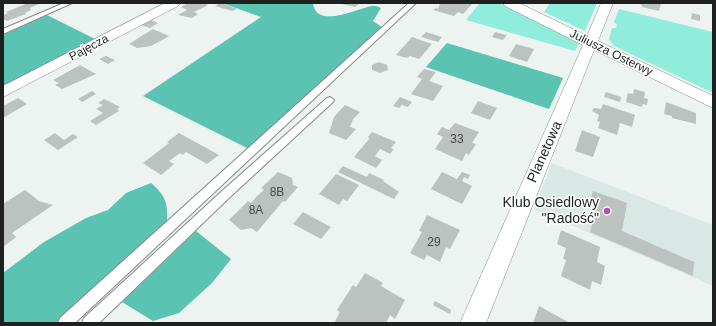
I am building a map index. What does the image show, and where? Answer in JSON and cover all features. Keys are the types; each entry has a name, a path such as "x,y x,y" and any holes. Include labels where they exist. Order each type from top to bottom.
{"street":[{"name":"Pajęcza","path":"3,92 174,3"},
{"name":"Juliusza Osterwy","path":"509,3 713,103"},
{"name":"Planetowa","path":"473,323 592,43 607,3"}],"lane":[{"path":"3,32 69,3"},
{"path":"65,323 413,3"},
{"path":"89,323 226,194 330,100"}],"shaded area":[{"path":"552,163 713,225 713,286 534,209"}],"green space":[{"path":"222,3 313,3 316,11 322,15 329,16 374,6 381,8 373,21 382,27 249,149 143,96 261,17"},
{"path":"480,3 499,3 579,43 575,51 466,20"},
{"path":"550,3 597,3 585,31 544,12"},
{"path":"619,9 713,32 713,93 614,46 609,39 612,28 616,28 617,25 614,22"},
{"path":"47,15 95,39 3,87 3,35"},
{"path":"447,43 563,78 549,109 426,67"},
{"path":"151,183 160,192 165,200 167,222 58,323 3,323 3,273 44,242 86,218 108,210 126,193"},
{"path":"196,231 231,259 212,283 179,313 153,321 122,302"}],"building":[{"path":"28,3 41,3 30,8 31,10 25,13 26,14 7,21 3,19 3,15 8,13 6,12"},
{"path":"188,3 203,3 208,5 194,12 198,14 192,18 178,15 187,10 181,7"},
{"path":"220,3 237,9 232,11 215,6"},
{"path":"338,3 360,3 355,7"},
{"path":"440,3 472,4 463,14 458,12 454,16 433,10 436,8 438,9"},
{"path":"636,3 661,3 659,11 642,7 642,5"},
{"path":"692,13 700,15 700,21 691,19"},
{"path":"151,20 158,23 150,28 141,25"},
{"path":"153,29 169,36 151,46 137,48 129,44"},
{"path":"426,32 442,37 438,42 421,37"},
{"path":"495,32 507,35 503,40 492,37"},
{"path":"412,37 432,44 419,59 410,56 407,58 396,55"},
{"path":"516,44 534,49 527,62 509,56"},
{"path":"106,56 115,60 108,64 99,59"},
{"path":"379,62 387,65 388,70 380,73 372,70 372,65"},
{"path":"80,65 96,74 62,89 55,85 59,83 53,80"},
{"path":"424,69 436,72 429,81 443,86 433,101 411,94 422,79 417,77"},
{"path":"634,89 645,92 644,98 648,99 647,105 643,104 642,107 626,102 628,93 633,94"},
{"path":"92,91 96,94 82,102 78,99"},
{"path":"606,92 621,97 620,102 604,97"},
{"path":"400,97 412,102 408,107 402,105 399,108 393,106"},
{"path":"18,98 27,104 3,118 3,106"},
{"path":"104,99 120,107 117,109 119,111 96,125 90,121 103,113 96,109 103,105 98,103"},
{"path":"478,101 497,108 490,120 471,113"},
{"path":"666,102 696,113 696,124 672,118 672,116 664,114"},
{"path":"603,104 635,115 632,127 620,123 617,135 598,128 600,122 597,121 599,115 592,111 594,108 601,109"},
{"path":"345,105 360,112 353,119 350,127 356,129 346,140 329,133 334,117"},
{"path":"455,123 479,132 472,143 476,144 469,155 466,153 462,161 435,149 443,137 437,134 442,127 449,130"},
{"path":"582,130 600,137 593,157 575,151"},
{"path":"372,132 396,142 391,148 394,149 390,154 380,149 375,156 382,160 376,168 354,157 369,139 368,137"},
{"path":"55,133 64,140 73,134 78,137 58,150 44,140"},
{"path":"179,133 219,155 207,164 186,152 183,155 180,153 169,161 174,164 161,175 143,163 169,143 167,142"},
{"path":"343,166 367,177 369,173 384,180 383,181 399,192 394,199 338,172"},
{"path":"278,172 292,178 293,185 298,187 285,202 283,201 257,232 251,228 241,230 229,220 248,201 251,203 264,190 261,188"},
{"path":"442,172 457,179 462,172 470,175 468,179 464,177 462,181 472,186 462,204 431,189"},
{"path":"336,174 359,185 347,201 343,199 339,205 319,194"},
{"path":"25,190 39,201 53,205 12,233 16,237 3,247 3,204"},
{"path":"593,191 627,203 622,231 694,262 693,276 590,232 598,200 591,197"},
{"path":"303,212 331,227 321,239 293,224"},
{"path":"427,215 460,230 450,249 446,247 440,262 427,255 424,260 410,253 422,232 419,231"},
{"path":"561,230 600,247 597,262 605,266 601,285 592,281 590,290 561,276 566,260 563,259 566,248 557,244"},
{"path":"365,273 383,283 381,286 405,300 395,319 390,315 386,323 334,323 340,312 337,310 353,285 356,287"},
{"path":"435,301 451,310 450,314 433,305"},
{"path":"539,306 570,323 533,323"}],"place":[{"name":"Klub Osiedlowy \"Radość\"","path":"607,211"}]}
